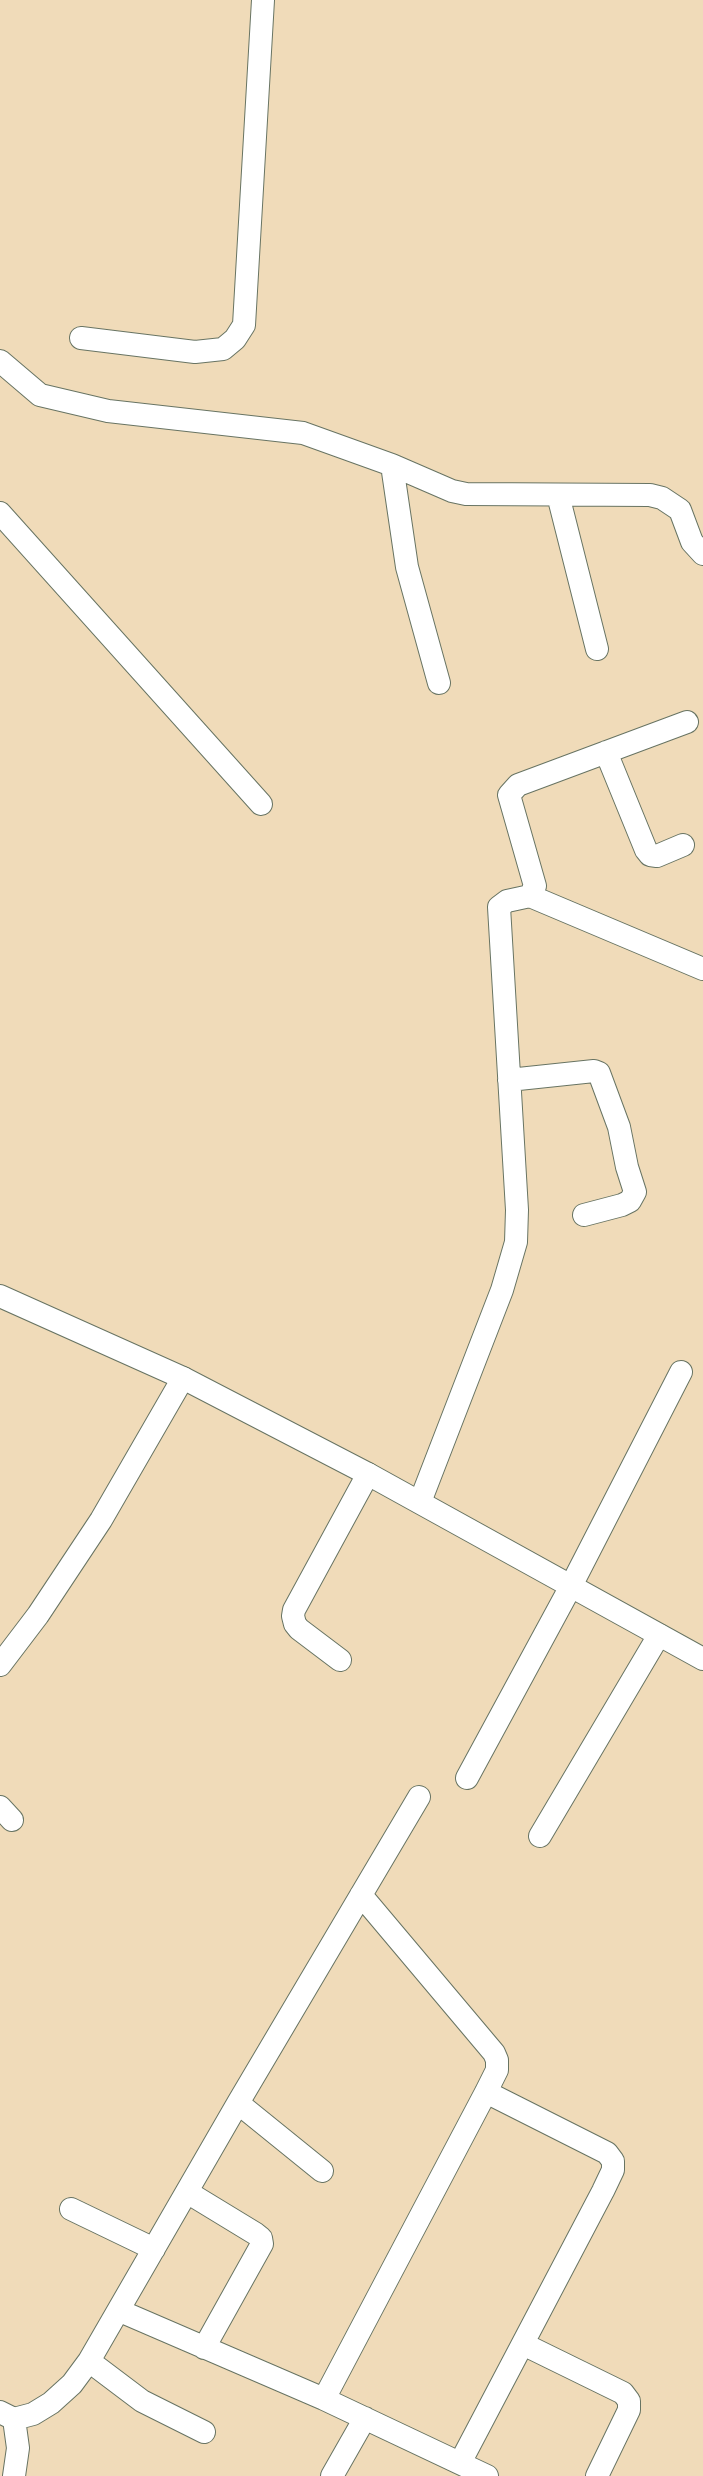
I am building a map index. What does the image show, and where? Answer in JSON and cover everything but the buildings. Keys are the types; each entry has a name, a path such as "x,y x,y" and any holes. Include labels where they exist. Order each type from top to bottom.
{"street":[{"path":"81,338 195,352 223,349 235,339 244,325 264,0"},
{"path":"0,361 40,395 108,411 303,433 392,465 459,493 650,495 662,498 680,510 692,542 703,554"},
{"path":"392,465 407,567 439,683"},
{"path":"558,494 597,649"},
{"path":"0,513 261,804"},
{"path":"530,896 535,886 509,795 518,785 686,722"},
{"path":"606,752 646,850 650,855 657,856 683,845"},
{"path":"420,1502 502,1290 516,1242 517,1210 499,907 507,901 530,896 703,969"},
{"path":"509,1080 594,1071 599,1073 619,1127 627,1168 635,1192 630,1201 622,1206 584,1215"},
{"path":"0,1296 183,1378 420,1502 703,1659"},
{"path":"467,1778 571,1586 681,1372"},
{"path":"0,1665 38,1615 101,1520 183,1378"},
{"path":"340,1660 299,1630 295,1624 293,1616 294,1610 368,1474"},
{"path":"540,1836 659,1635"},
{"path":"14,2476 18,2448 7,2415 33,2414 51,2403 72,2384 89,2361 120,2311 154,2248 419,1797"},
{"path":"324,2399 497,2070 497,2060 494,2052 362,1895"},
{"path":"460,2463 603,2191 613,2170 614,2161 607,2153 486,2092"},
{"path":"238,2104 322,2170"},
{"path":"187,2192 256,2234 261,2238 262,2244 204,2348"},
{"path":"71,2209 154,2248"},
{"path":"120,2311 324,2399 487,2476"},
{"path":"523,2344 623,2393 629,2401 629,2410 597,2476"},
{"path":"89,2361 142,2401 204,2432"},
{"path":"332,2476 364,2418"}]}
